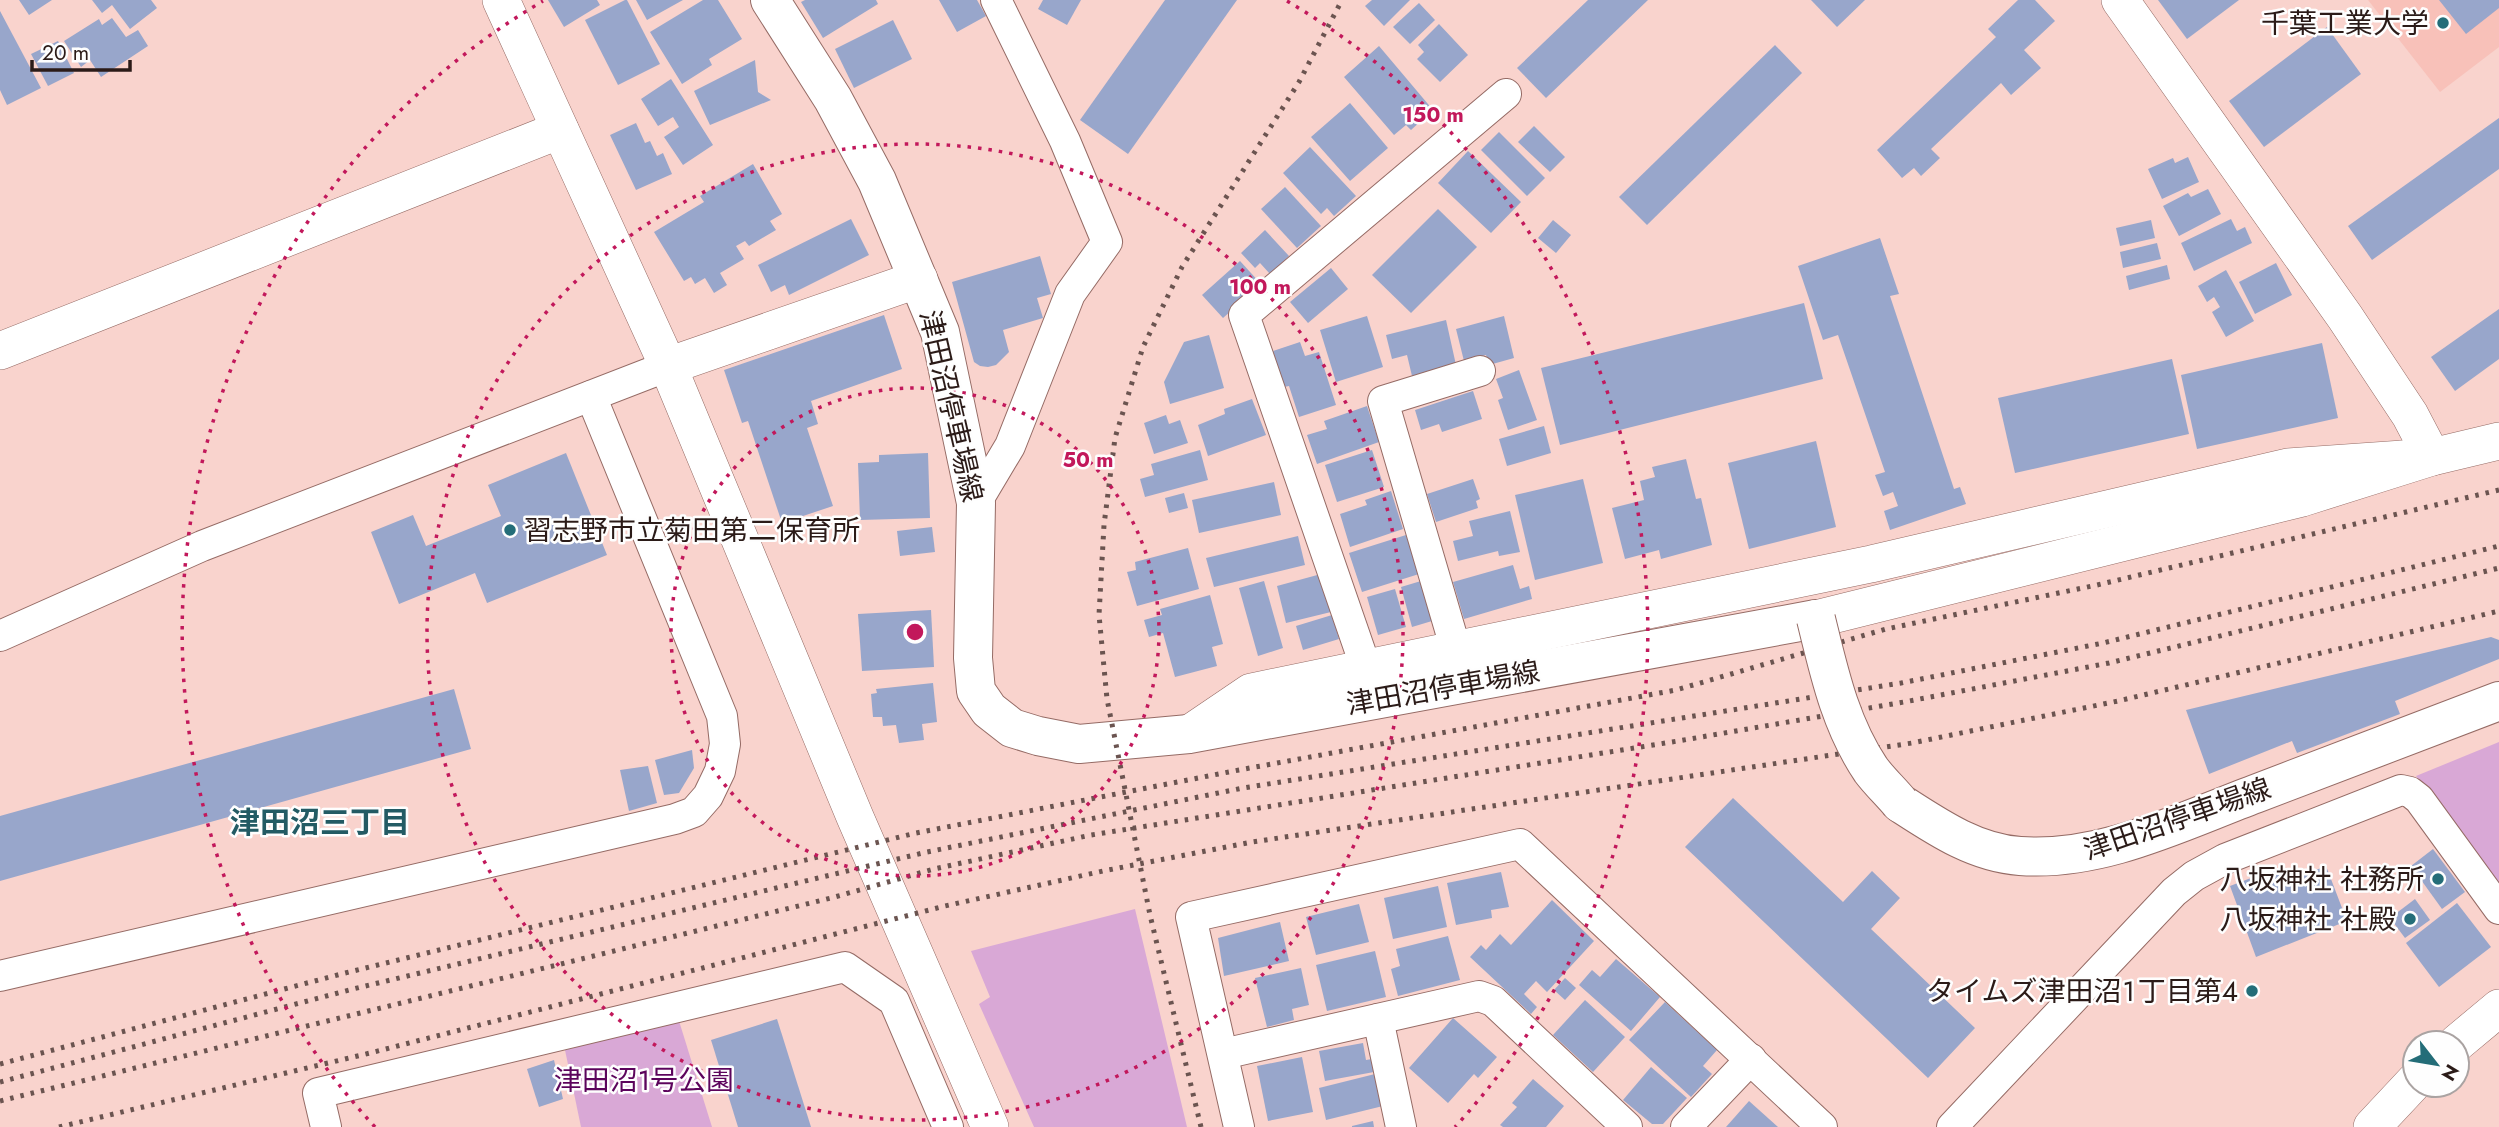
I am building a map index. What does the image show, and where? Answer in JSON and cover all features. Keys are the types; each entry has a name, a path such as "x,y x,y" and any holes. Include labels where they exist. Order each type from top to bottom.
{"main road":[{"name":"津田沼停車場線","path":"771,0 834,99 877,181 940,332 976,503 973,658 976,691 989,710 1012,728 1079,744 1189,734 1816,618 1833,691 1850,735 1872,772 1900,803 1973,846 2018,856 2066,857 2133,840 2499,701"}],"street":[{"path":"501,0 668,366 855,817 990,1127"},
{"path":"976,503 1010,446 1070,294 1107,242 1065,141 996,0"},
{"path":"2120,0 2345,317 2389,382 2432,457"},
{"path":"1366,668 1244,315 1506,94"},
{"path":"0,351 560,130"},
{"path":"0,636 202,546 668,366 919,278"},
{"path":"1456,650 1383,401 1480,371"},
{"path":"0,976 675,819 694,812 708,796 720,771 725,744 722,716 592,396"},
{"path":"1816,618 2302,498 2432,457 2499,441"},
{"path":"1189,734 1251,692 1871,564 2288,467 2432,457"},
{"path":"1952,1127 2174,891 2225,859 2401,790 2410,792 2419,799 2499,909"},
{"path":"1239,1127 1191,917 1520,844 1822,1127"},
{"path":"326,1127 318,1093 845,967 894,1001 948,1127"},
{"path":"1223,1054 1479,996 1493,1001 1627,1127"},
{"path":"2471,1031 2499,1008"},
{"path":"1378,1020 1401,1127"},
{"path":"1686,1127 1751,1059"},
{"path":"2372,1127 2401,1097"}],"shaded area":[{"name":"千葉工業大学","path":"2368,0 2499,0 2499,47 2440,92"}],"green space":[{"path":"2499,742 2499,888 2416,776"},
{"path":"1135,909 1187,1127 1034,1127 979,1004 990,997 971,951"},
{"name":"津田沼1号公園","path":"679,1021 712,1127 581,1127 565,1050"}],"building":[{"path":"19,0 52,0 29,15"},
{"path":"92,0 151,0 157,8 130,29 112,5 102,13"},
{"path":"548,0 597,0 600,5 564,27"},
{"path":"625,0 660,64 618,85 585,20"},
{"path":"636,0 683,0 647,20"},
{"path":"703,0 718,0 742,39 709,59 712,65 682,84 650,32"},
{"path":"876,0 878,4 823,38 801,2"},
{"path":"939,0 977,0 986,16 957,32"},
{"path":"1043,0 1081,0 1067,25 1038,9"},
{"path":"1165,0 1237,0 1128,154 1080,120"},
{"path":"1372,0 1410,0 1384,26 1365,6"},
{"path":"1588,0 1648,0 1546,98 1517,68"},
{"path":"1811,0 1865,0 1837,27"},
{"path":"2018,0 2035,0 2055,21 2024,50 2041,68 2011,95 2001,83 1931,149 1940,158 1921,176 1914,168 1902,178 1877,150 1996,37 1988,29"},
{"path":"2158,0 2239,0 2187,39"},
{"path":"2439,0 2499,0 2499,8 2466,34"},
{"path":"1419,3 1435,20 1410,44 1393,27"},
{"path":"0,11 41,88 7,105 0,90"},
{"path":"112,18 126,37 138,30 148,46 101,77 90,60 81,67 64,41 99,19 102,25"},
{"path":"893,20 912,59 854,88 835,49"},
{"path":"1439,24 1468,55 1440,82 1417,59 1424,52 1418,45"},
{"path":"2327,27 2361,74 2264,147 2229,101"},
{"path":"58,41 74,73 48,86 31,54"},
{"path":"1775,45 1802,73 1647,225 1619,197"},
{"path":"1379,46 1433,110 1411,130 1406,125 1394,135 1344,77"},
{"path":"755,60 758,92 771,100 710,125 694,91"},
{"path":"671,79 713,145 683,165 664,137 679,127 673,117 658,126 641,99"},
{"path":"1350,103 1388,148 1350,181 1311,137"},
{"path":"2499,118 2499,169 2372,260 2348,226"},
{"path":"636,123 645,143 650,141 657,156 663,153 672,174 636,190 610,135"},
{"path":"1534,126 1565,157 1550,172 1518,142"},
{"path":"1499,132 1545,178 1527,196 1481,150"},
{"path":"1310,147 1356,196 1334,216 1327,208 1321,214 1283,173"},
{"path":"1468,151 1521,202 1491,233 1438,183"},
{"path":"2188,157 2199,182 2162,199 2148,169 2173,158 2175,163"},
{"path":"753,164 782,214 770,221 776,230 749,246 745,241 736,246 744,259 720,273 727,285 714,293 705,278 695,284 691,277 684,281 654,232 704,202 700,196"},
{"path":"1285,187 1321,226 1297,248 1261,209"},
{"path":"2208,189 2221,214 2179,236 2163,206 2188,193 2191,197"},
{"path":"1438,209 1477,247 1411,313 1372,275"},
{"path":"851,219 869,255 789,295 785,285 771,292 758,265"},
{"path":"2231,219 2237,231 2245,227 2252,243 2194,271 2181,243"},
{"path":"1553,220 1571,235 1556,253 1538,238"},
{"path":"2151,220 2155,238 2120,246 2116,228"},
{"path":"1265,230 1289,256 1270,274 1260,263 1255,268 1241,253"},
{"path":"1880,238 1899,294 1890,296 1954,489 1960,487 1966,504 1890,530 1884,511 1898,506 1893,492 1883,496 1875,475 1885,472 1838,335 1823,340 1798,266"},
{"path":"2157,243 2161,259 2123,268 2120,252"},
{"path":"1040,256 1051,294 1037,298 1043,318 1003,330 1009,352 996,365 980,366 974,362 952,282"},
{"path":"1240,261 1261,284 1223,318 1202,295"},
{"path":"2276,263 2292,295 2255,314 2239,282"},
{"path":"2167,265 2170,279 2129,290 2126,276"},
{"path":"1331,268 1348,289 1308,323 1290,302"},
{"path":"2226,270 2254,321 2226,337 2212,312 2220,307 2214,297 2207,302 2198,286"},
{"path":"1804,303 1823,379 1560,445 1541,368"},
{"path":"2499,309 2499,359 2455,391 2431,357"},
{"path":"884,315 902,369 811,401 818,424 807,428 833,506 782,523 748,421 742,423 724,370"},
{"path":"1367,316 1383,367 1336,382 1320,330"},
{"path":"1504,316 1514,358 1489,365 1486,355 1464,361 1456,329"},
{"path":"1446,320 1456,365 1412,376 1407,355 1392,359 1386,335"},
{"path":"1209,335 1224,388 1170,404 1164,382 1184,342"},
{"path":"1300,342 1305,356 1319,352 1336,405 1299,417 1289,386 1284,387 1273,351"},
{"path":"2322,343 2338,418 2197,449 2181,375"},
{"path":"2172,359 2189,434 2015,473 1998,398"},
{"path":"1519,370 1537,420 1508,430 1498,400 1503,398 1496,379"},
{"path":"1473,391 1482,419 1442,432 1439,424 1421,430 1415,410"},
{"path":"1252,399 1266,435 1208,456 1198,425 1225,414 1224,409"},
{"path":"1367,406 1379,442 1317,464 1307,435 1327,429 1324,421"},
{"path":"1166,415 1169,424 1180,420 1188,443 1154,454 1144,423"},
{"path":"1544,426 1551,453 1507,466 1499,439"},
{"path":"1816,441 1836,527 1749,549 1728,463"},
{"path":"1200,450 1208,480 1145,497 1140,479 1154,475 1151,464"},
{"path":"1372,450 1384,487 1337,502 1325,465"},
{"path":"566,453 607,555 487,603 475,573 399,604 371,532 413,515 426,546 501,516 488,485"},
{"path":"928,453 930,518 860,520 858,463 879,462 879,455"},
{"path":"1686,459 1696,499 1701,498 1712,545 1661,559 1659,550 1625,559 1612,508 1644,500 1640,481 1655,477 1652,467"},
{"path":"1473,479 1480,499 1476,501 1478,508 1436,522 1427,494"},
{"path":"1583,479 1603,563 1535,580 1515,495"},
{"path":"1274,482 1281,515 1199,533 1192,500"},
{"path":"1391,491 1403,529 1350,547 1340,514 1367,505 1365,500"},
{"path":"1184,493 1188,508 1169,513 1165,498"},
{"path":"1510,511 1520,552 1499,556 1498,551 1458,561 1453,541 1473,536 1469,521"},
{"path":"932,527 935,552 900,556 897,531"},
{"path":"1406,535 1419,574 1362,592 1349,553"},
{"path":"1298,536 1305,565 1214,587 1206,558"},
{"path":"1188,548 1199,589 1137,606 1127,572 1136,570 1135,562"},
{"path":"1513,565 1520,589 1529,586 1532,599 1464,619 1453,582"},
{"path":"1321,574 1331,612 1286,623 1277,586"},
{"path":"1264,581 1283,648 1258,656 1239,588"},
{"path":"1421,581 1432,621 1412,627 1401,587"},
{"path":"1395,589 1406,627 1378,635 1367,597"},
{"path":"1210,595 1223,644 1212,647 1217,666 1175,677 1163,633 1149,637 1144,620 1162,615 1160,609"},
{"path":"931,610 934,667 862,671 858,614"},
{"path":"1332,615 1339,639 1303,650 1296,626"},
{"path":"2491,637 2499,640 2499,659 2395,701 2400,714 2297,753 2292,741 2209,774 2186,710"},
{"path":"933,683 937,722 922,724 924,740 899,743 896,725 883,726 882,717 873,717 871,694 877,693 876,689"},
{"path":"454,689 471,749 0,881 0,816"},
{"path":"692,750 694,768 679,793 664,795 655,760"},
{"path":"648,766 657,803 629,811 620,770"},
{"path":"1733,798 1843,902 1872,871 1900,898 1871,929 1975,1028 1928,1078 1685,847"},
{"name":"八坂神社 社務所","path":"2433,849 2465,892 2442,909 2411,866"},
{"path":"2326,866 2347,921 2256,957 2230,886 2277,868 2283,883"},
{"path":"1501,872 1509,907 1491,910 1492,918 1456,925 1447,883"},
{"path":"1438,886 1447,927 1393,939 1384,898"},
{"name":"八坂神社 社殿","path":"2415,899 2430,920 2405,938 2390,918"},
{"path":"1552,900 1594,941 1547,992 1536,981 1524,994 1537,1007 1531,1014 1470,957 1481,945 1486,950 1500,934 1511,945"},
{"path":"2457,903 2491,947 2439,987 2406,943"},
{"path":"1359,904 1369,942 1316,955 1306,917"},
{"path":"1280,922 1289,961 1224,976 1218,938"},
{"path":"1448,936 1460,980 1398,996 1391,969 1400,966 1396,949"},
{"path":"1375,951 1386,997 1327,1011 1316,965"},
{"path":"1616,959 1660,997 1631,1031 1579,985 1592,970 1600,977"},
{"path":"1301,968 1309,1005 1292,1009 1294,1020 1267,1027 1255,978"},
{"path":"1565,978 1576,988 1565,1000 1554,990"},
{"path":"1585,1000 1625,1037 1593,1072 1553,1035"},
{"path":"1665,1002 1717,1050 1703,1066 1712,1074 1691,1097 1629,1040"},
{"path":"1453,1018 1497,1057 1478,1078 1474,1074 1448,1103 1409,1068"},
{"path":"777,1019 811,1127 738,1127 711,1040"},
{"path":"1363,1043 1366,1060 1372,1059 1374,1072 1325,1081 1319,1051"},
{"path":"1302,1057 1313,1112 1268,1121 1257,1066"},
{"path":"554,1060 563,1099 539,1107 527,1069"},
{"path":"1651,1067 1687,1098 1663,1124 1652,1124 1623,1100"},
{"path":"1375,1074 1383,1106 1326,1120 1319,1088"},
{"path":"1533,1079 1564,1106 1546,1127 1500,1125 1517,1107 1512,1103"},
{"path":"1749,1101 1778,1127 1726,1127"},
{"path":"1373,1121 1374,1127 1352,1127 1352,1126"}],"railway":[{"path":"1201,1127 1150,915 1107,699 1099,615 1104,525 1115,438 1143,347 1182,267 1299,82 1342,0"},
{"path":"0,1064 345,973 916,833 1239,770 1676,690 1886,629 2097,585 2499,490"},
{"path":"0,1082 353,989 927,852 1243,788 1901,683 2103,643 2499,546"},
{"path":"0,1101 831,898 934,869 1091,835 1904,702 2109,663 2499,568"},
{"path":"59,1127 370,1053 945,906 1103,871 1252,842 1912,743 2118,701 2499,611"}],"place":[{"name":"千葉工業大学","path":"2443,23"},
{"name":"習志野市立菊田第二保育所","path":"510,530"},
{"name":"八坂神社 社務所","path":"2438,879"},
{"name":"八坂神社 社殿","path":"2410,919"},
{"name":"タイムズ津田沼１丁目第４","path":"2252,991"}],"district":[{"name":"津田沼三丁目","path":"320,822"}]}
